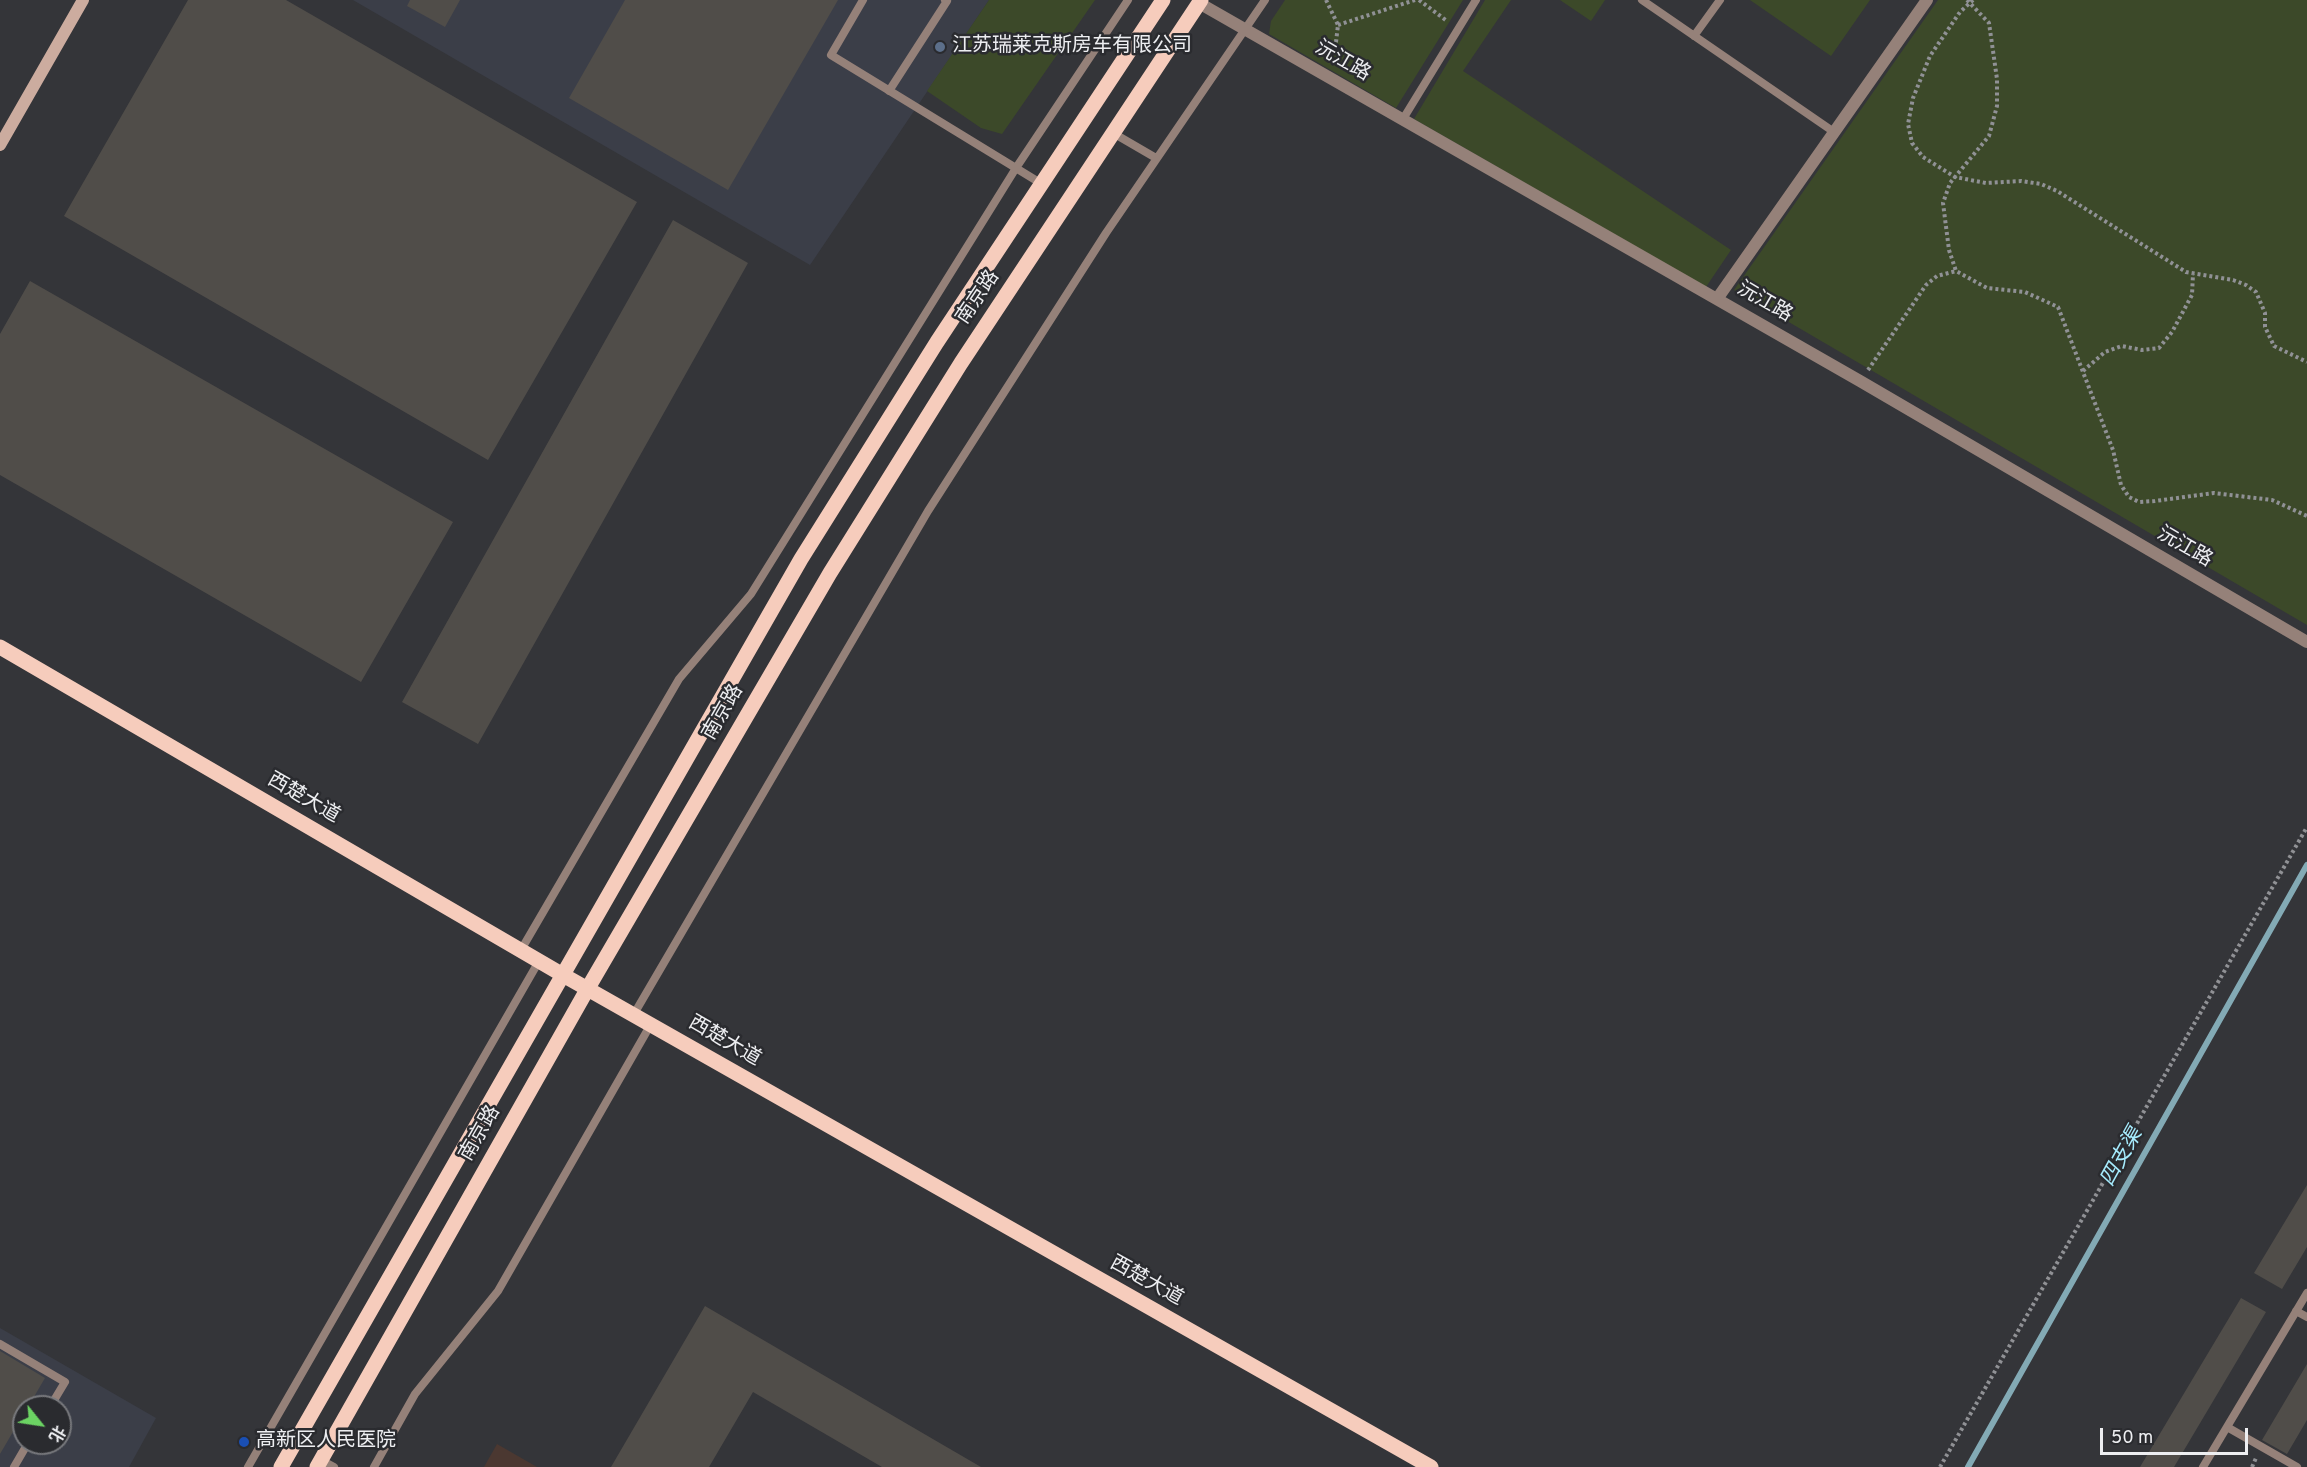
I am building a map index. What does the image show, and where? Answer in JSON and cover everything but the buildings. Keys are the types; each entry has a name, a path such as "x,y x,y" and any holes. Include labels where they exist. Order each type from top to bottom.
{"main road":[{"name":"南京路","path":"281,1467 801,558 938,342 1163,0"},
{"name":"南京路","path":"324,1465 588,988 830,573 961,363 1200,1"},
{"name":"西楚大道","path":"0,647 563,975 1431,1467"}],"street":[{"path":"0,145 82,0"},
{"path":"1717,299 1927,0"},
{"name":"沅江路","path":"1200,1 1245,29 1860,381 2307,642"}],"lane":[{"path":"863,0 831,55 1042,184"},
{"path":"889,91 947,1 945,0"},
{"path":"521,950 679,679 751,594 1016,168 1128,0"},
{"path":"634,1014 928,511 1156,158 1265,0"},
{"path":"1403,119 1476,0"},
{"path":"1642,0 1834,132"},
{"path":"1694,36 1720,0"},
{"path":"1113,133 1156,158"},
{"path":"248,1467 539,961"},
{"path":"374,1467 415,1394 498,1291 651,1024"},
{"path":"2203,1467 2307,1293"},
{"path":"2296,1311 2307,1317"},
{"path":"0,1344 64,1382 57,1395"},
{"path":"2227,1427 2297,1467"}],"path":[{"path":"1323,73 1336,42 1338,25 1326,0"},
{"path":"1338,25 1417,0 1458,28"},
{"path":"2307,362 2274,346 2265,327 2265,313 2256,292 2233,280 2186,272 2041,183 2021,181 1986,183 1956,177 1923,157 1912,142 1908,124 1913,98 1930,56 1970,1 1989,23 1997,80 1997,106 1989,135 1956,177 1950,183 1943,203 1949,250 1956,271 1987,288 2025,292 2058,307 2113,450 2121,484 2129,497 2139,502 2214,493 2272,501 2307,516"},
{"path":"1860,381 1926,285 1937,276 1956,271"},
{"path":"2083,371 2105,352 2122,346 2142,350 2159,348 2172,332 2192,295 2193,274"},
{"path":"1940,1467 2307,827"}],"shaded area":[{"name":"江苏瑞莱克斯房车有限公司","path":"353,0 989,0 810,265"},
{"path":"0,1328 156,1418 129,1467 0,1467"},
{"path":"497,1444 537,1467 484,1467"}],"green space":[{"path":"989,0 1095,0 1002,134 981,128 927,91"},
{"path":"1285,0 1463,0 1396,108 1269,34 1271,21"},
{"path":"1485,0 1511,0 1463,71 1731,250 1706,287 1414,119"},
{"path":"1560,0 1605,0 1591,21"},
{"path":"1750,0 1870,0 1831,56"},
{"path":"1938,0 2307,0 2307,625 1734,290"}],"waterway":[{"name":"四支渠","path":"1968,1467 2307,865"}],"place":[{"name":"江苏瑞莱克斯房车有限公司","path":"940,47"},
{"name":"高新区人民医院","path":"244,1442"}]}
